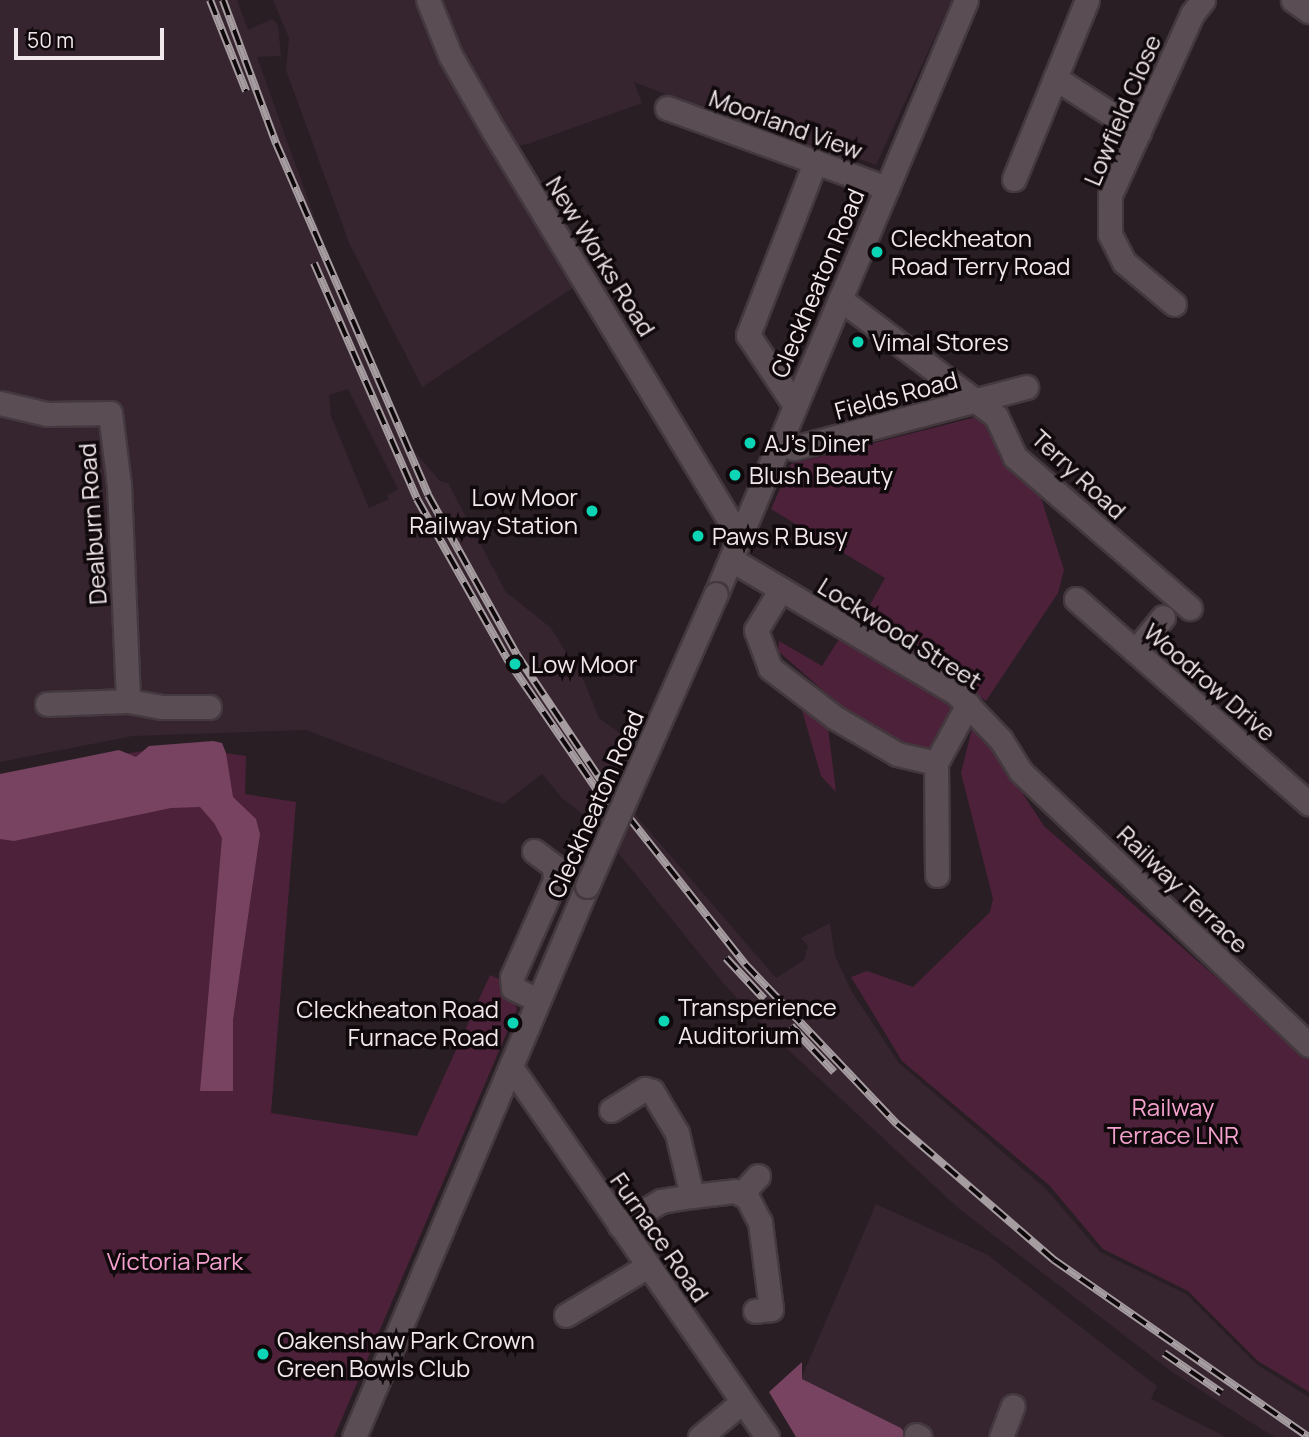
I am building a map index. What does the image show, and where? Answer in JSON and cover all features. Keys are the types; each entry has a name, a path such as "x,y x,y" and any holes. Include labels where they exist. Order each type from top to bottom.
{"street":[{"name":"New Works Road","path":"428,0 450,55 493,130 730,521 743,531"},
{"name":"Cleckheaton Road","path":"354,1437 587,886 732,560 794,404 967,0"},
{"path":"1014,179 1087,0"},
{"name":"Lowfield Close","path":"1174,304 1124,262 1110,234 1110,195 1192,14 1203,0"},
{"path":"1293,0 1309,11"},
{"path":"1055,78 1139,132"},
{"name":"Moorland View","path":"667,108 887,188"},
{"path":"794,404 748,335 815,162"},
{"name":"Terry Road","path":"840,299 996,416 1015,457 1190,608"},
{"name":"Fields Road","path":"779,443 794,448 1026,387"},
{"name":"Dealburn Road","path":"0,403 47,414 110,413 119,485 128,701"},
{"name":"Lockwood Street","path":"732,560 968,705 1001,740 1020,771"},
{"path":"781,589 756,630 770,668 834,718 897,754 936,762"},
{"name":"Woodrow Drive","path":"1076,599 1309,804"},
{"path":"1135,651 1163,617"},
{"path":"47,704 128,701 162,707 209,707"},
{"path":"937,875 936,762 968,705"},
{"name":"Railway Terrace","path":"1020,771 1309,1045"},
{"path":"534,850 554,866 555,880 512,977 513,988 538,1000"},
{"name":"Furnace Road","path":"510,1067 767,1437"},
{"path":"611,1110 645,1089 652,1091 677,1133 692,1196"},
{"path":"620,1225 661,1201 750,1184 760,1222 771,1309 755,1311"},
{"path":"566,1315 648,1266"},
{"path":"699,1437 742,1402"},
{"path":"1001,1437 1013,1406"}],"shaded area":[{"path":"0,0 237,0 248,30 272,19 278,25 281,56 257,57 337,280 414,451 440,481 448,483 506,592 551,628 584,681 599,718 631,741 615,777 638,818 776,978 804,960 808,946 801,938 830,923 835,956 852,992 899,1063 1045,1188 1100,1252 1186,1294 1256,1364 1309,1397 1309,1437 1274,1437 1172,1372 958,1208 768,1031 723,983 595,824 562,798 542,774 503,804 306,730 133,736 0,762","holes":["348,389 398,489 387,495 389,499 369,508 331,416 329,395"]},
{"path":"273,0 952,0 876,165 854,157 851,166 634,82 642,103 528,144 493,151 582,282 422,387 349,243 286,70 289,38"},
{"path":"213,741 222,743 226,753 233,797 256,819 260,834 233,1020 233,1091 200,1091 222,838 214,823 200,807 171,808 14,841 0,839 0,774 119,750 136,757 149,746"},
{"path":"876,1204 988,1255 1157,1386 1151,1399 1226,1437 908,1437 901,1428 801,1379"},
{"path":"802,1362 802,1379 901,1428 908,1437 796,1437 769,1392"}],"green space":[{"path":"984,415 1037,485 1064,570 1058,593 986,701 861,621 885,578 771,509 791,464"},
{"path":"841,636 959,709 932,750 910,747 859,722 778,651 779,641 822,666"},
{"path":"801,707 827,720 836,792 821,776"},
{"name":"Railway Terrace LNR","path":"974,720 1044,826 1309,1059 1309,1392 1258,1361 1188,1291 1103,1249 1049,1185 902,1061 851,977 867,971 913,987 990,912 993,899 961,773"},
{"name":"Victoria Park","path":"174,746 246,756 245,794 296,802 271,1113 417,1136 490,975 506,982 517,1009 334,1437 0,1437 0,774"}],"railway":[{"path":"210,0 246,91"},
{"path":"223,0 276,143 428,495 517,655 608,791 745,964 897,1124 1054,1260 1309,1437"},
{"path":"314,263 417,499 507,659 624,829"},
{"path":"726,958 764,999"},
{"path":"791,1026 834,1072"},
{"path":"1164,1353 1222,1393"}],"place":[{"name":"Cleckheaton Road Terry Road","path":"877,252"},
{"name":"Vimal Stores","path":"858,342"},
{"name":"AJ's Diner","path":"750,443"},
{"name":"Blush Beauty","path":"735,475"},
{"name":"Low Moor Railway Station","path":"592,511"},
{"name":"Paws R Busy","path":"698,536"},
{"name":"Low Moor","path":"515,664"},
{"name":"Transperience Auditorium","path":"664,1021"},
{"name":"Cleckheaton Road Furnace Road","path":"513,1023"},
{"name":"Oakenshaw Park Crown Green Bowls Club","path":"263,1354"}]}
